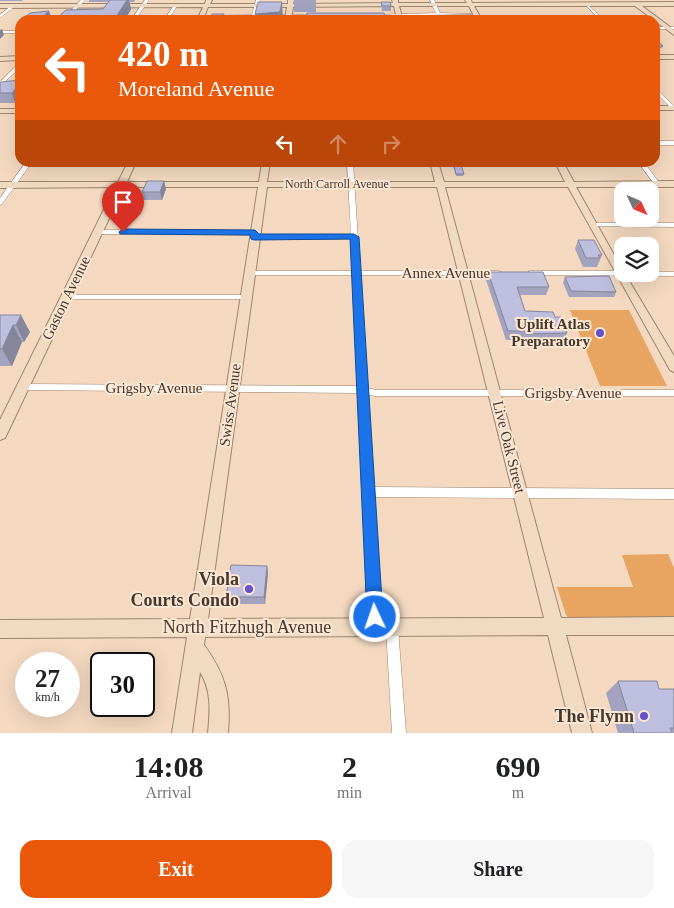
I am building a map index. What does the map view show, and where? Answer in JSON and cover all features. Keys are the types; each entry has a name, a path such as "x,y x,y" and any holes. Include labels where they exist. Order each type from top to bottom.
{"street":[{"path":"69,15 83,0"},
{"path":"136,15 147,0"},
{"path":"575,0 596,15"},
{"path":"632,0 652,15"},
{"path":"0,6 175,6 208,3 674,4"},
{"path":"202,15 208,3"},
{"path":"254,15 258,3"},
{"path":"433,3 438,14"},
{"path":"425,15 476,14 470,3"},
{"path":"0,17 13,6"},
{"path":"169,15 175,6"},
{"path":"660,21 671,28 674,33"},
{"path":"0,32 15,32"},
{"path":"660,57 674,57"},
{"path":"0,58 15,58"},
{"path":"1,83 15,70"},
{"path":"660,94 674,109"},
{"path":"660,108 674,109"},
{"path":"0,111 15,111"},
{"path":"660,143 674,143"},
{"path":"0,203 25,167"},
{"name":"Gaston Avenue","path":"0,434 130,167"},
{"name":"Swiss Avenue","path":"182,733 265,167"},
{"path":"350,167 369,492 384,628 399,733"},
{"name":"Live Oak Street","path":"435,167 465,273 582,733"},
{"path":"562,167 614,264"},
{"path":"645,167 656,182"},
{"name":"North Carroll Avenue","path":"0,184 614,184"},
{"name":"North Carroll Avenue","path":"659,184 674,184"},
{"path":"592,225 674,225"},
{"path":"98,232 354,237"},
{"name":"Annex Avenue","path":"249,273 505,273"},
{"path":"524,273 614,274"},
{"path":"659,274 674,274"},
{"path":"625,282 674,367"},
{"path":"67,297 245,297"},
{"name":"Grigsby Avenue","path":"23,387 363,391 376,393 674,393"},
{"path":"369,492 674,494"},
{"name":"North Fitzhugh Avenue","path":"0,629 198,626 384,628 674,626"},
{"path":"195,648 211,670 218,686 221,705 218,733"}],"shaded area":[{"path":"570,310 629,310 667,386 600,386"},
{"path":"668,554 674,568 674,620 569,618 566,615 557,587 633,587 622,555"}],"building":[{"path":"110,0 127,0 117,15 60,15 66,10 103,9"},
{"path":"258,2 282,2 279,12 255,14"},
{"path":"381,2 390,2 391,6 382,6"},
{"path":"49,11 44,15 28,15 30,13"},
{"path":"307,13 384,13 385,15 307,15"},
{"path":"15,81 15,89 12,93 0,93 1,82"},
{"path":"454,167 462,167 464,174 456,174"},
{"path":"147,181 164,181 160,192 142,192"},
{"path":"578,240 594,240 602,255 598,255 600,258 586,258"},
{"path":"488,272 543,272 549,287 517,287 525,311 553,312 555,317 561,317 567,333 526,334 525,331 508,331"},
{"path":"609,276 616,292 571,291 565,277"},
{"path":"0,315 21,315 16,325 13,325 2,349 0,349"},
{"name":"Viola Courts Condo","path":"231,565 267,566 264,597 226,597"},
{"name":"The Flynn","path":"618,681 657,681 659,689 674,689 674,728 670,728 672,733 634,733"}],"place":[{"name":"Uplift Atlas Preparatory","path":"600,333"},
{"name":"Viola Courts Condo","path":"249,589"},
{"name":"The Flynn","path":"644,716"}],"route":[{"path":"123,232 255,233 254,237 354,237 375,617"}]}
